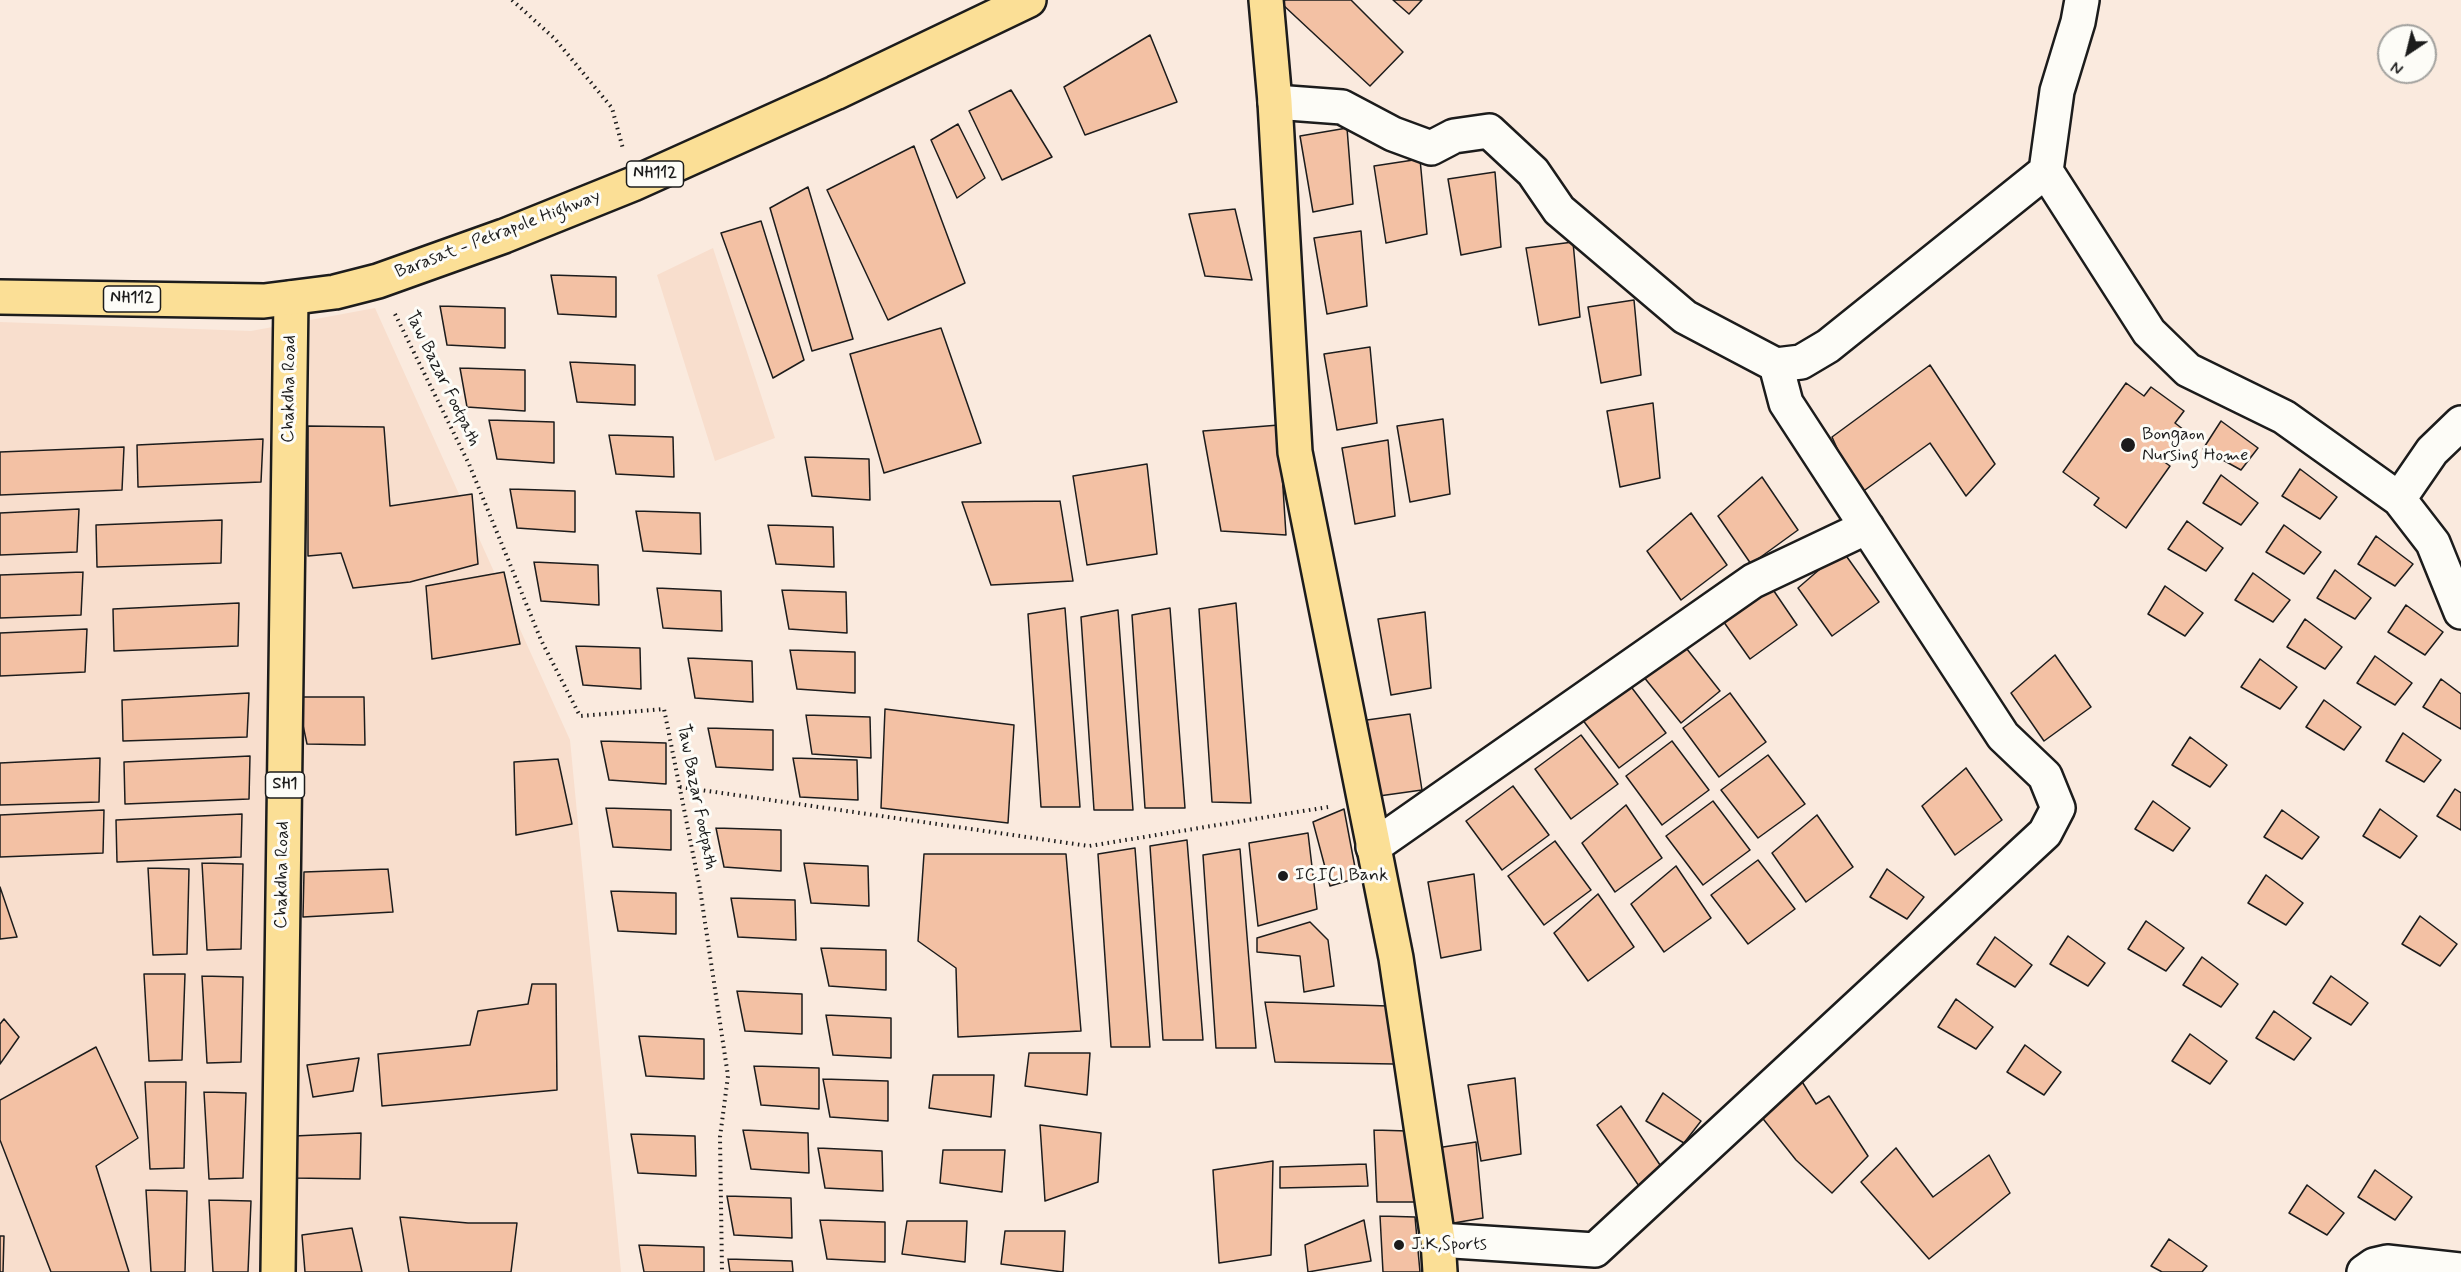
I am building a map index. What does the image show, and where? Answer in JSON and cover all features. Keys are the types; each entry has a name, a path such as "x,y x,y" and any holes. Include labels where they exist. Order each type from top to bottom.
{"main road":[{"name":"Barasat - Petrapole Highway","path":"0,297 264,301 335,292 378,281 504,236 633,184 835,93 1029,0"},
{"path":"1266,0 1275,102 1296,452 1395,958 1439,1256"},
{"name":"Chakdha Road","path":"278,1272 291,298"}],"street":[{"path":"2082,0 2078,22 2057,91 2046,171 2149,332 2188,370 2284,417 2399,499 2433,543 2461,612"},
{"path":"1275,102 1342,107 1393,134 1431,148 1454,136 1490,131 1533,172 1560,210 1685,317 1776,365 1801,362 1828,346 2046,171"},
{"path":"1439,1256 1595,1250 2045,833 2058,808 2045,776 2003,736 1786,404 1776,365"},
{"path":"2399,499 2432,451 2461,423"},
{"path":"1374,847 1753,581 1867,527"},
{"path":"2364,1272 2374,1265 2386,1262 2461,1270"}],"path":[{"path":"512,0 555,39 612,108 633,184"},
{"name":"Taw Bazar Footpath","path":"378,281 469,464 541,640 580,716 664,709 700,889 728,1076 720,1137 722,1272"},
{"path":"680,787 1089,846 1365,801"}],"shaded area":[{"path":"713,248 775,438 715,461 657,275"},
{"path":"375,308 570,740 621,1272 0,1272 0,322 251,331"}],"building":[{"path":"1285,0 1351,0 1403,52 1370,86 1282,4"},
{"path":"1393,0 1422,0 1409,14"},
{"path":"1150,35 1177,102 1085,135 1064,87"},
{"path":"1011,90 1052,157 1002,180 969,111"},
{"path":"958,124 985,178 957,198 931,140"},
{"path":"1347,128 1353,204 1313,212 1300,136"},
{"path":"914,146 965,283 888,320 827,190"},
{"path":"1420,159 1427,234 1386,243 1374,166"},
{"path":"1495,172 1501,247 1461,255 1448,179"},
{"path":"808,187 853,339 812,351 770,208"},
{"path":"1235,209 1252,280 1205,276 1189,214"},
{"path":"761,221 804,360 773,378 721,233"},
{"path":"1361,231 1367,306 1327,314 1314,238"},
{"path":"1573,242 1580,317 1539,325 1526,248"},
{"path":"551,275 616,277 616,317 558,314"},
{"path":"1634,300 1641,375 1601,383 1588,307"},
{"path":"440,306 505,308 505,348 447,345"},
{"path":"941,328 981,443 884,473 850,354"},
{"path":"1370,347 1377,423 1337,430 1324,354"},
{"path":"570,362 635,365 635,405 577,402"},
{"path":"1930,365 1995,464 1966,496 1930,443 1858,495 1832,437"},
{"path":"460,368 525,370 525,411 467,407"},
{"name":"Bongaon Nursing Home","path":"2126,383 2144,396 2151,387 2184,411 2175,423 2184,430 2163,461 2170,466 2126,528 2094,505 2099,498 2063,472"},
{"path":"1653,403 1660,478 1620,487 1607,411"},
{"path":"1443,419 1450,494 1410,502 1397,426"},
{"path":"489,420 554,422 554,463 497,459"},
{"path":"2221,421 2258,448 2241,470 2203,449"},
{"path":"1279,425 1286,535 1221,531 1203,431"},
{"path":"308,426 384,427 390,506 472,494 478,564 410,582 353,588 341,553 308,556"},
{"path":"609,435 673,437 674,477 616,474"},
{"path":"263,439 261,482 138,487 137,445"},
{"path":"1388,440 1395,516 1355,524 1342,448"},
{"path":"124,447 122,490 0,495 0,452"},
{"path":"805,457 869,459 870,500 812,496"},
{"path":"1147,464 1157,554 1087,565 1073,476"},
{"path":"2300,469 2337,497 2320,519 2282,496"},
{"path":"2221,475 2258,503 2241,525 2203,503"},
{"path":"1762,477 1798,530 1751,564 1718,516"},
{"path":"510,489 575,491 575,532 517,528"},
{"path":"1060,501 1073,581 991,585 962,502"},
{"path":"79,509 77,552 0,555 0,513"},
{"path":"636,511 700,513 701,554 643,551"},
{"path":"1691,513 1727,565 1681,600 1647,551"},
{"path":"222,520 221,563 97,567 96,525"},
{"path":"2187,521 2223,548 2206,571 2168,549"},
{"path":"768,525 833,527 834,567 776,564"},
{"path":"2284,525 2321,552 2304,574 2266,552"},
{"path":"2376,536 2413,564 2395,586 2358,564"},
{"path":"1842,550 1879,602 1832,636 1798,588"},
{"path":"534,562 598,565 599,605 541,601"},
{"path":"2335,570 2371,598 2355,619 2317,598"},
{"path":"83,572 81,615 0,618 0,575"},
{"path":"504,572 520,644 432,659 426,586"},
{"path":"1761,572 1797,625 1750,659 1716,611"},
{"path":"2253,573 2290,600 2273,622 2235,600"},
{"path":"2165,586 2203,613 2185,636 2148,614"},
{"path":"657,588 721,591 722,631 663,628"},
{"path":"782,590 846,592 847,633 789,629"},
{"path":"239,603 238,646 114,651 113,609"},
{"path":"1236,603 1251,803 1212,802 1199,609"},
{"path":"2406,605 2443,632 2425,655 2388,632"},
{"path":"1065,608 1080,807 1041,807 1028,614"},
{"path":"1170,608 1185,808 1145,808 1132,615"},
{"path":"1118,610 1133,810 1094,810 1081,617"},
{"path":"1425,612 1431,688 1391,695 1378,619"},
{"path":"2305,619 2342,647 2325,669 2287,647"},
{"path":"87,629 85,672 0,676 0,633"},
{"path":"1683,644 1720,691 1681,723 1643,676"},
{"path":"576,646 640,648 641,689 583,685"},
{"path":"790,650 855,652 855,693 797,689"},
{"path":"2055,655 2091,707 2044,741 2011,693"},
{"path":"2375,656 2412,683 2395,705 2357,683"},
{"path":"688,658 752,661 753,702 695,698"},
{"path":"2260,659 2297,687 2280,709 2241,687"},
{"path":"2441,679 2461,694 2461,729 2423,707"},
{"path":"1629,684 1666,733 1619,768 1582,719"},
{"path":"249,693 247,737 123,741 122,700"},
{"path":"1730,693 1766,742 1719,777 1683,728"},
{"path":"297,697 364,697 365,745 307,744"},
{"path":"2324,700 2361,727 2344,750 2306,727"},
{"path":"885,709 1014,725 1008,823 881,808"},
{"path":"1410,714 1422,790 1379,796 1367,720"},
{"path":"806,715 870,717 871,758 812,754"},
{"path":"708,728 773,730 773,770 716,767"},
{"path":"2403,733 2441,760 2424,782 2386,761"},
{"path":"1581,735 1618,784 1571,819 1535,769"},
{"path":"2190,737 2227,765 2210,787 2172,765"},
{"path":"601,741 666,743 666,784 609,780"},
{"path":"1672,741 1709,790 1662,825 1626,776"},
{"path":"1768,755 1805,804 1758,838 1721,790"},
{"path":"250,756 249,799 125,804 124,762"},
{"path":"100,758 99,802 0,805 0,763"},
{"path":"793,758 857,760 858,800 800,797"},
{"path":"558,759 572,824 516,835 514,762"},
{"path":"1966,768 2002,820 1955,855 1922,806"},
{"path":"1513,786 1549,835 1502,870 1466,821"},
{"path":"2455,789 2461,793 2461,830 2437,816"},
{"path":"1713,801 1750,850 1703,885 1666,836"},
{"path":"2153,801 2190,828 2173,851 2135,829"},
{"path":"1626,805 1662,858 1615,892 1582,843"},
{"path":"606,808 671,810 671,850 613,847"},
{"path":"1344,809 1357,878 1330,886 1313,822"},
{"path":"2380,809 2417,836 2400,858 2363,836"},
{"path":"104,810 103,853 0,857 0,815"},
{"path":"2282,810 2319,837 2302,859 2264,837"},
{"path":"242,814 241,857 117,862 116,820"},
{"path":"1817,815 1853,867 1806,902 1772,853"},
{"path":"716,828 781,830 781,871 724,867"},
{"name":"ICICI Bank","path":"1308,833 1317,909 1258,926 1249,843"},
{"path":"1187,840 1203,1040 1163,1040 1150,846"},
{"path":"1555,841 1591,890 1544,925 1508,876"},
{"path":"1135,848 1150,1047 1111,1047 1098,854"},
{"path":"1240,849 1256,1048 1216,1048 1203,855"},
{"path":"924,854 1066,854 1081,1031 958,1037 956,968 918,941"},
{"path":"1758,860 1795,909 1748,944 1711,895"},
{"path":"202,863 243,864 241,949 207,950"},
{"path":"804,863 868,866 869,906 811,903"},
{"path":"1676,866 1711,918 1664,952 1631,904"},
{"path":"148,868 189,869 187,954 153,955"},
{"path":"388,869 393,912 303,917 304,872"},
{"path":"1887,869 1924,897 1907,919 1870,897"},
{"path":"1474,874 1481,950 1441,958 1428,882"},
{"path":"2266,875 2303,903 2286,925 2248,903"},
{"path":"0,887 17,937 0,939"},
{"path":"611,891 676,893 676,934 618,931"},
{"path":"1598,894 1634,947 1588,981 1554,933"},
{"path":"731,898 795,900 796,940 738,937"},
{"path":"2420,916 2457,944 2440,966 2402,944"},
{"path":"2146,921 2184,948 2166,971 2128,949"},
{"path":"1310,922 1328,940 1334,986 1304,992 1300,956 1257,952 1257,938"},
{"path":"2068,936 2105,963 2088,986 2050,964"},
{"path":"1995,937 2032,965 2015,987 1977,964"},
{"path":"821,948 886,950 886,990 829,986"},
{"path":"2202,957 2238,984 2221,1007 2183,985"},
{"path":"144,974 185,974 182,1060 149,1061"},
{"path":"202,976 243,977 241,1062 207,1063"},
{"path":"2331,976 2368,1003 2351,1025 2313,1003"},
{"path":"532,984 556,984 557,1090 382,1106 378,1054 470,1045 478,1011 528,1004"},
{"path":"737,991 802,994 802,1034 745,1031"},
{"path":"1956,999 1993,1027 1976,1049 1938,1027"},
{"path":"1265,1002 1388,1006 1394,1064 1275,1062"},
{"path":"2274,1011 2311,1038 2294,1060 2256,1038"},
{"path":"826,1015 891,1018 891,1058 833,1055"},
{"path":"4,1019 19,1037 0,1064 0,1024"},
{"path":"2190,1034 2227,1061 2210,1084 2172,1061"},
{"path":"639,1036 704,1039 704,1079 646,1076"},
{"path":"2025,1045 2061,1072 2044,1095 2007,1072"},
{"path":"96,1047 138,1138 96,1166 129,1272 51,1272 0,1140 0,1100"},
{"path":"1029,1053 1090,1053 1087,1095 1025,1086"},
{"path":"359,1058 353,1091 313,1097 307,1065"},
{"path":"754,1066 819,1068 819,1109 761,1105"},
{"path":"933,1075 994,1075 991,1117 929,1108"},
{"path":"1515,1078 1521,1154 1481,1161 1468,1085"},
{"path":"823,1079 888,1081 888,1121 830,1117"},
{"path":"1801,1080 1816,1104 1829,1096 1868,1156 1832,1193 1796,1160 1760,1115"},
{"path":"145,1082 186,1082 184,1168 150,1169"},
{"path":"204,1092 246,1093 243,1178 209,1179"},
{"path":"1663,1093 1701,1121 1684,1143 1646,1121"},
{"path":"1621,1106 1664,1171 1639,1186 1597,1125"},
{"path":"1040,1125 1101,1133 1098,1182 1045,1201"},
{"path":"743,1130 808,1133 809,1173 751,1169"},
{"path":"1374,1130 1408,1131 1414,1202 1377,1202"},
{"path":"361,1133 360,1179 294,1178 294,1136"},
{"path":"631,1134 695,1136 696,1176 638,1173"},
{"path":"1476,1142 1483,1218 1442,1225 1430,1149"},
{"path":"818,1148 882,1151 883,1191 825,1188"},
{"path":"1896,1148 1933,1197 1989,1155 2010,1193 1929,1259 1861,1182"},
{"path":"943,1150 1005,1150 1002,1192 940,1183"},
{"path":"1273,1161 1271,1255 1219,1263 1213,1170"},
{"path":"1366,1164 1368,1186 1280,1188 1280,1167"},
{"path":"2375,1170 2412,1197 2395,1220 2358,1197"},
{"path":"2307,1185 2344,1213 2327,1235 2289,1213"},
{"path":"146,1190 187,1191 185,1272 151,1272"},
{"path":"727,1196 791,1198 792,1238 734,1235"},
{"path":"209,1200 251,1201 248,1272 213,1272"},
{"name":"J.K,Sports","path":"1380,1216 1415,1217 1420,1272 1383,1272"},
{"path":"400,1217 468,1223 517,1223 511,1272 409,1272"},
{"path":"820,1220 885,1222 885,1262 827,1259"},
{"path":"1364,1220 1371,1261 1308,1272 1305,1245"},
{"path":"907,1221 967,1221 965,1262 902,1254"},
{"path":"352,1228 362,1272 305,1272 302,1235"},
{"path":"1005,1231 1065,1231 1063,1272 1001,1264"},
{"path":"0,1236 4,1236 3,1272 0,1272"},
{"path":"2169,1239 2207,1266 2202,1272 2162,1272 2151,1266"},
{"path":"639,1245 704,1247 704,1272 644,1272"},
{"path":"728,1259 792,1261 793,1272 730,1272"}],"place":[{"name":"Bongaon Nursing Home","path":"2128,445"},
{"name":"ICICI Bank","path":"1283,876"},
{"name":"J.K,Sports","path":"1399,1245"}]}
